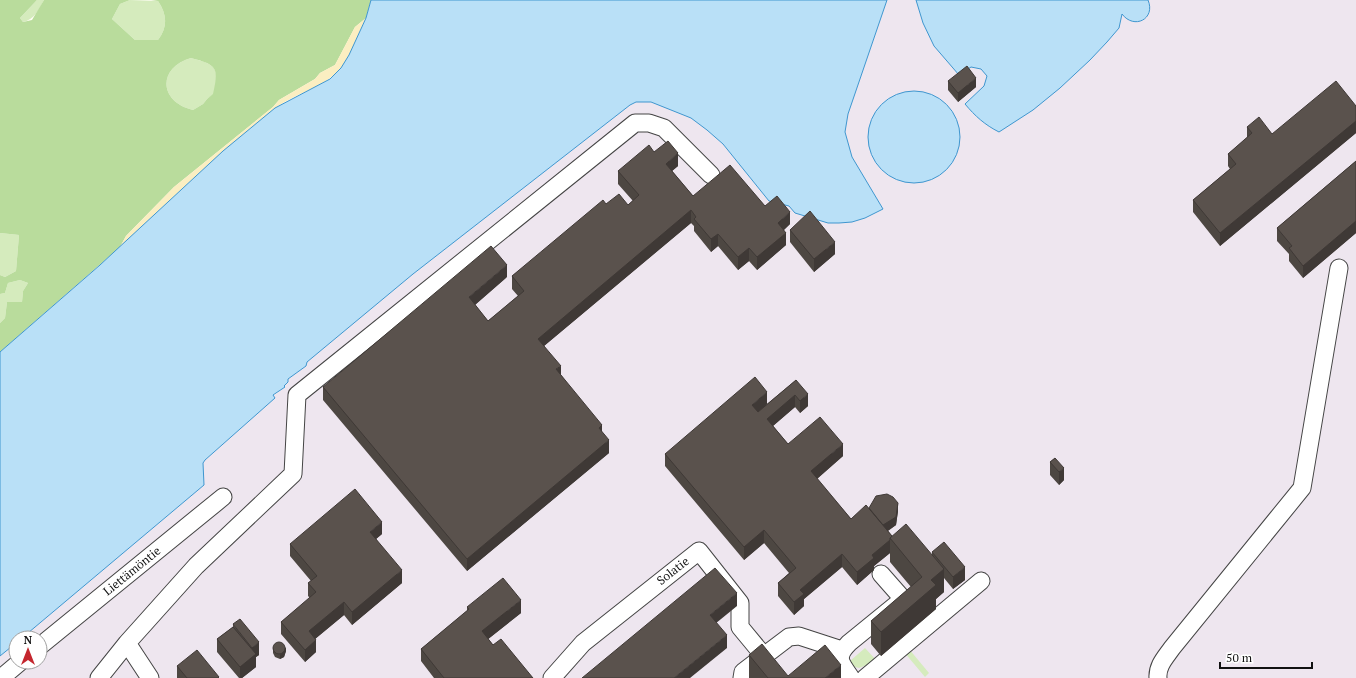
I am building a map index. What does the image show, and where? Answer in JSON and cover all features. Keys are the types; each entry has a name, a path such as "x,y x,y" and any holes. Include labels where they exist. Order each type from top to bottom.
{"lane":[{"path":"99,678 127,643 196,566 293,474 297,395 635,123 649,123 664,128 711,174"},
{"path":"1158,678 1158,671 1161,663 1172,648 1302,488 1339,268"},
{"name":"Liettämöntie","path":"48,639 223,497"},
{"name":"Solatie","path":"552,678 583,643 699,550 740,603 740,627 764,656"},
{"path":"851,678 843,667 840,659 842,650 903,599 881,574"},
{"path":"866,678 981,580"},
{"path":"742,678 743,672 788,637 800,636 842,650"},
{"path":"127,643 150,678"},
{"path":"0,678 10,670"}],"shaded area":[{"path":"887,0 1356,0 1356,678 0,678 0,656 8,650 8,670 48,670 48,630 32,630 204,485 203,463 205,460 274,398 273,396 285,387 284,386 288,379 306,366 307,362 413,274 630,105 643,101 651,102 691,118 723,144 769,201 789,206 828,223 852,222 865,218 883,209 852,157 845,132 848,114"}],"green space":[{"path":"0,0 37,0 20,18 23,22 32,20 44,0 130,0 120,4 112,19 135,40 158,40 165,25 165,16 158,1 151,0 371,0 366,18 355,27 335,65 320,73 315,79 279,100 273,107 174,187 126,236 120,247 0,352 0,323 5,318 7,302 22,302 23,291 28,283 20,280 8,283 5,293 0,294 0,275 5,277 16,271 19,235 0,233","holes":["191,58 211,65 216,73 213,94 203,104 193,110 182,106 174,100 168,93 166,85 172,69"]},
{"path":"37,0 44,0 33,17 23,22 20,18"},
{"path":"130,0 158,1 165,16 165,25 158,40 135,40 112,19 120,4"},
{"path":"191,58 211,65 216,73 214,94 203,104 193,110 182,106 174,100 168,93 166,85 172,69"},
{"path":"0,233 19,235 16,271 5,277 0,275"},
{"path":"20,280 28,283 23,291 22,302 7,302 5,318 0,323 0,294 5,293 8,283"},
{"path":"865,648 877,661 859,668 851,666 850,661"},
{"path":"909,649 929,673 925,677 904,652"}],"sand":[{"path":"366,18 352,51 340,69 333,76 281,104 253,126 214,159 120,247 126,236 174,187 273,107 279,100 315,79 320,73 335,65 355,27"}],"water":[{"path":"371,0 887,0 848,114 845,132 852,157 883,209 865,218 852,222 839,223 828,223 795,213 789,206 769,201 723,144 691,118 651,102 636,102 630,105 413,274 307,362 306,366 288,379 288,382 284,386 285,387 273,395 275,398 205,460 203,463 204,485 32,630 8,630 8,650 0,656 0,352 100,265 223,151 275,108 330,79 341,68 349,55 366,18"},
{"path":"916,0 1148,0 1150,7 1146,17 1138,22 1127,19 1122,14 1119,28 1090,60 1060,88 1033,110 999,132 980,120 965,104 984,86 987,76 981,69 971,67 959,75 934,46 923,23"},
{"path":"914,91 931,95 946,105 956,120 960,137 956,154 946,169 931,179 914,183 897,179 882,169 872,154 868,137 872,120 882,105 897,95"}],"building":[{"path":"967,66 976,78 958,93 948,81"},
{"path":"1336,81 1356,106 1356,121 1220,233 1193,200 1236,164 1228,154 1252,133 1247,127 1259,117 1272,134"},
{"path":"668,141 678,153 666,164 693,196 730,165 765,206 777,196 790,212 778,223 786,233 757,257 749,248 738,257 718,234 711,239 694,219 696,217 691,210 538,339 561,366 556,369 602,425 599,428 609,440 467,559 323,387 491,246 507,265 469,297 488,321 524,291 512,276 603,200 606,204 619,194 628,205 639,195 618,171 649,145 654,152"},
{"path":"1356,161 1356,221 1303,266 1289,248 1292,246 1277,228"},
{"path":"810,211 835,242 814,259 790,230"},
{"path":"755,377 767,392 752,405 758,412 796,380 808,394 800,401 795,395 767,419 788,444 820,417 843,444 811,471 851,519 866,505 892,536 890,540 872,555 874,558 857,572 842,554 800,590 804,594 794,602 778,583 796,568 764,530 744,547 665,454"},
{"path":"1055,458 1064,468 1059,472 1050,462"},
{"path":"355,489 382,522 370,532 402,570 352,612 344,602 309,631 316,640 305,650 281,622 316,592 308,583 317,576 290,544"},
{"path":"887,494 893,497 898,503 896,517 883,525 869,508 876,496"},
{"path":"906,524 944,569 931,580 936,585 881,632 871,621 922,577 890,538"},
{"path":"944,542 965,567 953,577 932,552"},
{"path":"715,568 737,593 710,615 727,635 674,678 582,678"},
{"path":"503,578 521,600 482,631 493,645 501,639 533,678 444,678 421,649 469,609 467,607"},
{"path":"240,619 259,642 252,648 233,624"},
{"path":"233,627 256,654 240,667 217,639"},
{"path":"277,642 281,642 285,648 281,654 277,654 273,650 273,646"},
{"path":"762,644 788,676 825,645 841,665 825,678 768,678 749,655"},
{"path":"197,650 219,677 218,678 187,678 177,666"}]}
